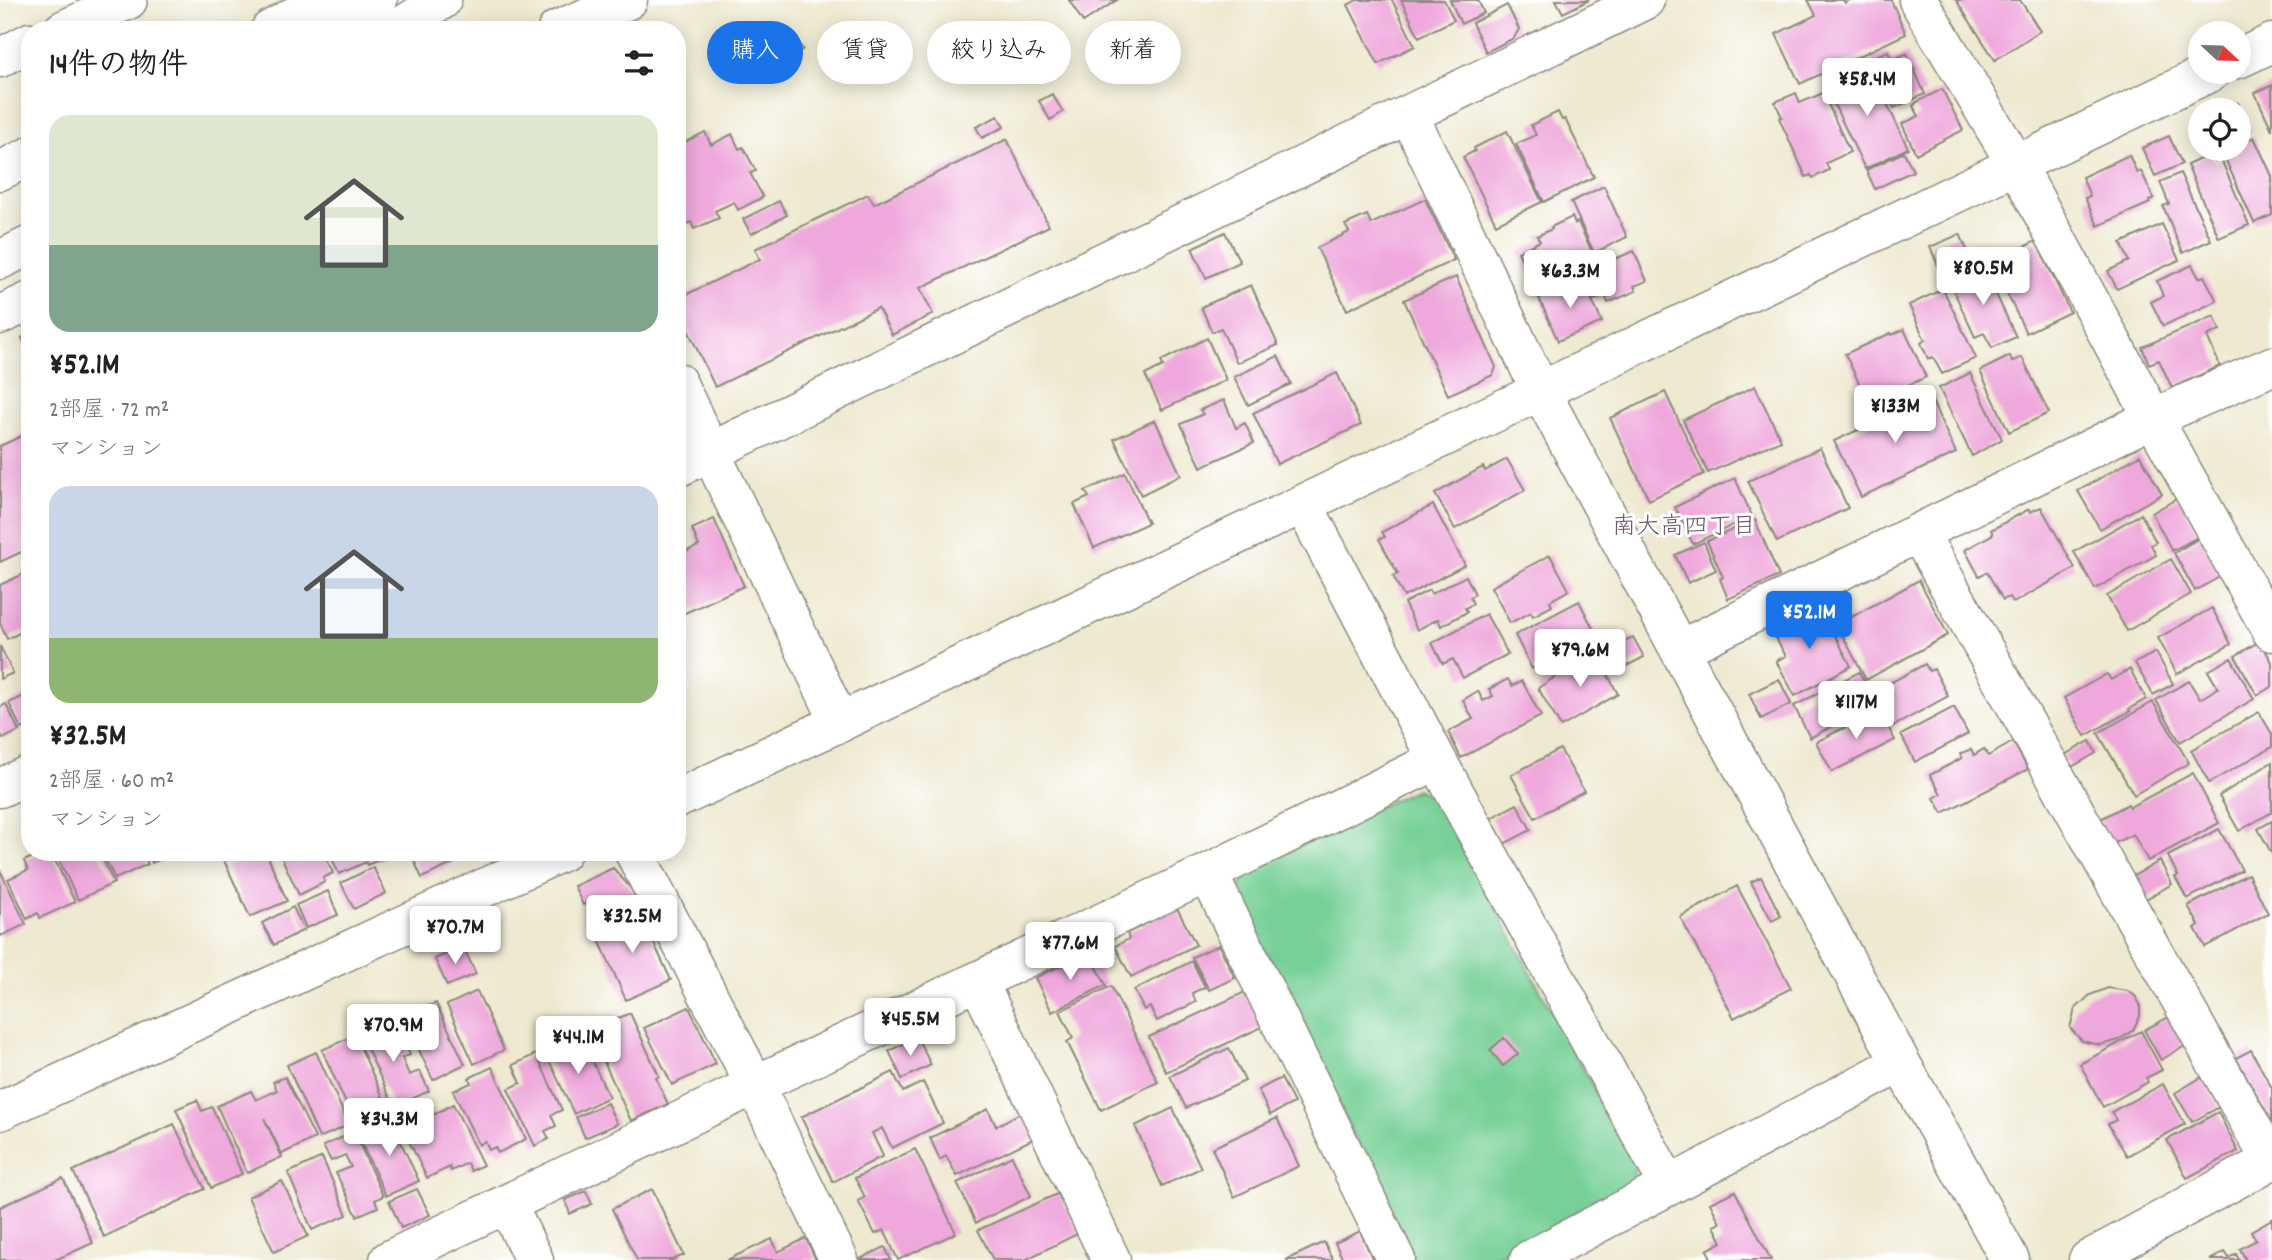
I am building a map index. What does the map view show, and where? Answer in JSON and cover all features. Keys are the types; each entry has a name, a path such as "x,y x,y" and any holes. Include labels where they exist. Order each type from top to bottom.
{"main road":[{"path":"67,21 105,0"},
{"path":"82,21 128,0"},
{"path":"286,21 323,0"},
{"path":"339,21 378,0"},
{"path":"410,21 442,0"},
{"path":"578,21 628,0"},
{"path":"694,460 1645,0"},
{"path":"1918,0 2016,164 2272,632"},
{"path":"2251,53 2272,43"},
{"path":"0,58 21,48"},
{"path":"686,795 1541,392 2188,83"},
{"path":"1409,115 1541,392 1901,1063 2010,1260"},
{"path":"0,171 21,160"},
{"path":"0,188 21,179"},
{"path":"0,260 21,249"},
{"path":"0,315 21,305"},
{"path":"1681,649 2153,418 2272,366"},
{"path":"686,423 694,460 840,723"},
{"path":"1303,504 1437,760 1669,1186"},
{"path":"1919,533 2272,1160 2088,1260"},
{"path":"389,1260 1208,873 1437,760"},
{"path":"0,788 21,778"},
{"path":"0,1111 542,861"},
{"path":"640,861 755,1085 839,1260"},
{"path":"1208,873 1396,1260"},
{"path":"978,981 1111,1260"},
{"path":"1529,1260 1901,1063"},
{"path":"507,1204 534,1260"}],"green space":[{"path":"1416,789 1435,798 1634,1161 1634,1184 1490,1260 1413,1260 1238,895 1245,871"}],"building":[{"path":"1069,0 1117,0 1083,22"},
{"path":"1357,0 1392,0 1415,46 1378,64 1348,5"},
{"path":"1401,0 1444,0 1454,20 1419,37"},
{"path":"1450,0 1478,0 1484,13 1461,24"},
{"path":"1556,0 1589,0 1563,13"},
{"path":"1808,0 1843,0 1845,3 1850,0 1891,0 1906,34 1800,84 1776,34 1816,15"},
{"path":"1956,0 2020,0 2040,31 1995,60"},
{"path":"1507,5 1519,29 1514,38 1486,52 1472,23"},
{"path":"1888,51 1892,60 1907,53 1925,94 1894,108 1871,58"},
{"path":"1870,67 1908,148 1865,169 1829,94 1833,92 1830,86"},
{"path":"2272,85 2272,130 2255,93"},
{"path":"1942,89 1963,130 1916,154 1902,124 1919,116 1913,106 1917,102"},
{"path":"1796,93 1800,103 1823,93 1850,152 1826,163 1829,170 1813,178 1811,175 1806,177 1779,118 1782,117 1775,102"},
{"path":"1052,94 1063,112 1050,120 1039,101"},
{"path":"1558,112 1562,120 1565,119 1594,177 1544,202 1516,144 1536,135 1531,125"},
{"path":"998,116 1004,127 982,138 976,127"},
{"path":"1507,131 1542,202 1496,224 1463,157 1475,151 1474,148"},
{"path":"705,132 711,145 732,134 739,149 743,147 756,171 750,173 763,197 738,210 734,202 715,211 719,218 694,229 691,222 686,224 686,142"},
{"path":"2169,136 2182,164 2155,176 2142,148"},
{"path":"2254,137 2272,176 2272,215 2254,223 2226,161 2251,161 2251,138"},
{"path":"1007,139 1049,226 920,288 933,314 892,335 878,308 715,387 686,326 686,295 760,259 755,249 868,194 874,204"},
{"path":"1904,152 1913,171 1875,189 1866,170"},
{"path":"2129,155 2137,173 2141,171 2154,198 2150,203 2098,226 2085,198 2090,196 2082,177"},
{"path":"2196,161 2222,161 2249,225 2219,238 2187,165"},
{"path":"2180,173 2211,240 2183,253 2163,206 2169,204 2160,182"},
{"path":"1604,186 1627,237 1594,253 1571,202"},
{"path":"1425,199 1454,260 1347,310 1317,248 1349,232 1345,225 1367,215 1371,224"},
{"path":"779,201 787,215 751,234 743,219"},
{"path":"1572,217 1575,224 1578,222 1593,254 1539,280 1534,270 1528,273 1518,252 1540,241 1537,236"},
{"path":"2162,224 2179,260 2117,289 2108,271 2129,261 2121,243"},
{"path":"1225,232 1240,262 1206,278 1192,248"},
{"path":"1960,234 1972,261 1942,274 1930,247"},
{"path":"2036,241 2070,312 2026,333 1992,262"},
{"path":"1634,251 1647,281 1634,286 1636,291 1608,303 1605,295 1594,300 1581,270"},
{"path":"1982,264 2016,337 1992,348 1984,333 1975,337 1951,285 1970,275 1968,270"},
{"path":"2192,265 2199,278 2204,276 2217,301 2163,326 2151,302 2163,296 2157,281"},
{"path":"1456,277 1496,367 1493,375 1448,395 1404,300"},
{"path":"1582,279 1602,322 1558,341 1539,298"},
{"path":"1251,285 1278,345 1237,363 1221,328 1212,332 1201,307"},
{"path":"1943,289 1976,358 1942,374 1933,357 1928,359 1921,343 1925,340 1909,305"},
{"path":"2214,316 2220,330 2207,336 2220,366 2172,388 2159,360 2149,364 2142,347"},
{"path":"1904,329 1926,377 1869,404 1845,354"},
{"path":"1207,338 1226,380 1162,410 1145,375 1163,366 1161,361"},
{"path":"1278,356 1291,384 1248,405 1234,377"},
{"path":"2010,356 2012,362 2022,357 2049,413 2009,432 1980,371"},
{"path":"1337,373 1361,425 1277,464 1253,413"},
{"path":"1970,373 2002,439 1972,456 1939,388"},
{"path":"1755,386 1781,440 1708,473 1683,420"},
{"path":"1665,392 1704,474 1649,500 1610,418"},
{"path":"1930,397 1956,453 1861,497 1834,441 1869,425 1866,419 1909,399 1911,405"},
{"path":"1224,400 1236,428 1245,423 1254,443 1201,467 1181,424 1203,414 1200,410"},
{"path":"1155,420 1181,475 1141,495 1114,439"},
{"path":"21,436 21,552 0,562 0,446"},
{"path":"1820,448 1848,508 1777,542 1748,481"},
{"path":"2140,455 2162,494 2100,529 2078,491"},
{"path":"1507,459 1525,490 1455,529 1435,494 1483,467 1485,471"},
{"path":"1125,473 1148,523 1094,548 1074,504 1089,497 1085,491"},
{"path":"1735,478 1752,516 1693,544 1675,507"},
{"path":"2178,498 2200,536 2172,551 2152,513"},
{"path":"1433,505 1465,565 1404,597 1393,576 1398,574 1379,539 1385,537 1382,532"},
{"path":"2041,507 2075,568 2013,603 2009,597 2003,600 1987,572 1979,576 1965,550 1993,534 1991,530 2029,509 2030,512"},
{"path":"2141,514 2156,542 2151,545 2156,555 2095,589 2074,552"},
{"path":"714,519 744,586 686,613 686,551 699,546 692,529"},
{"path":"1755,520 1779,576 1728,599 1720,579 1723,577 1707,541"},
{"path":"2201,537 2223,575 2195,591 2174,553"},
{"path":"1704,542 1716,570 1688,583 1675,555"},
{"path":"1550,555 1569,590 1550,601 1552,606 1533,616 1531,612 1510,623 1491,587"},
{"path":"2171,559 2191,594 2127,631 2107,596"},
{"path":"21,575 21,632 7,639 0,623 0,585"},
{"path":"1466,576 1475,594 1470,597 1473,604 1465,608 1467,612 1441,626 1438,619 1417,630 1404,603 1429,590 1431,594"},
{"path":"1919,580 1948,635 1866,680 1837,625"},
{"path":"1579,601 1599,640 1561,659 1558,655 1532,669 1515,635"},
{"path":"1819,605 1851,666 1795,696 1776,661 1786,656 1771,630"},
{"path":"2212,608 2231,644 2177,674 2158,638"},
{"path":"1486,614 1508,654 1463,678 1453,659 1443,664 1432,643"},
{"path":"1633,637 1644,657 1617,671 1606,650"},
{"path":"2260,641 2272,662 2272,687 2257,695 2235,656"},
{"path":"0,646 13,673 0,679"},
{"path":"1595,652 1598,655 1604,652 1615,671 1608,675 1618,694 1561,727 1538,688"},
{"path":"2156,652 2173,684 2153,695 2135,663"},
{"path":"2231,658 2254,699 2180,742 2156,700 2189,681 2200,699 2218,688 2208,671"},
{"path":"1925,664 1929,671 1934,669 1948,696 1894,726 1875,691"},
{"path":"2130,669 2146,699 2085,736 2064,698 2107,674 2111,680"},
{"path":"1859,672 1876,703 1810,738 1794,706"},
{"path":"1508,679 1512,686 1522,681 1541,716 1461,758 1448,732 1473,719 1463,700 1478,691 1483,701 1493,696 1489,689"},
{"path":"1779,679 1791,704 1761,719 1749,694"},
{"path":"21,697 21,729 9,703"},
{"path":"2153,702 2189,763 2134,795 2098,733"},
{"path":"6,704 19,731 3,739 0,732 0,707"},
{"path":"1954,707 1968,734 1915,762 1901,735"},
{"path":"1879,710 1895,740 1832,772 1816,742"},
{"path":"2259,712 2272,734 2272,747 2209,783 2191,750"},
{"path":"2090,741 2096,753 2070,768 2063,756"},
{"path":"2013,742 2028,769 1943,813 1934,798 1941,794 1930,775 1962,758 1960,754 1971,749 1974,755 1984,749 1988,756"},
{"path":"1560,749 1584,791 1535,818 1511,775"},
{"path":"2272,762 2272,812 2239,831 2219,796"},
{"path":"2193,773 2219,823 2148,861 2133,834 2113,844 2099,820 2128,804 2130,807"},
{"path":"1517,804 1531,830 1504,844 1491,818"},
{"path":"2272,821 2272,854 2258,829"},
{"path":"2219,829 2242,870 2187,899 2168,856"},
{"path":"24,861 55,861 75,902 40,918 38,913 27,919 8,879 28,870"},
{"path":"59,861 103,861 114,883 78,900"},
{"path":"106,861 146,861 148,864 115,879"},
{"path":"224,861 270,861 287,901 250,917"},
{"path":"283,861 327,861 333,873 323,878 325,882 299,895"},
{"path":"333,861 377,861 367,865 366,862 339,874"},
{"path":"414,861 450,861 452,864 422,878"},
{"path":"2160,861 2172,884 2144,900 2132,877"},
{"path":"373,867 386,893 354,909 341,883"},
{"path":"613,868 639,898 603,915 596,899 583,905 574,886"},
{"path":"0,870 26,924 1,936 0,934"},
{"path":"2248,874 2268,913 2205,947 2195,928 2199,925 2188,906"},
{"path":"1761,877 1781,916 1772,921 1751,882"},
{"path":"1737,886 1791,988 1734,1018 1680,917"},
{"path":"328,891 338,915 306,928 296,905"},
{"path":"293,907 304,930 274,945 262,923"},
{"path":"1177,908 1196,945 1131,977 1115,946 1129,939 1127,933"},
{"path":"638,909 671,980 626,1000 594,929"},
{"path":"1219,945 1235,978 1209,990 1192,957"},
{"path":"463,946 476,974 447,986 435,959"},
{"path":"1089,952 1106,985 1052,1012 1035,978"},
{"path":"1192,961 1205,987 1192,993 1196,1002 1157,1021 1150,1007 1144,1010 1134,990"},
{"path":"1111,986 1158,1082 1101,1110 1067,1042 1073,1038 1060,1011"},
{"path":"2108,988 2128,991 2135,996 2140,1004 2140,1016 2133,1030 2119,1040 2100,1045 2082,1041 2070,1028 2075,1009 2090,995"},
{"path":"477,991 504,1050 474,1064 447,1005"},
{"path":"1245,992 1262,1027 1166,1072 1149,1037"},
{"path":"436,1003 465,1064 433,1080 404,1018"},
{"path":"689,1007 716,1064 672,1085 644,1028"},
{"path":"630,1013 659,1076 656,1078 668,1104 631,1121 590,1031"},
{"path":"2169,1017 2185,1046 2161,1060 2144,1030"},
{"path":"384,1021 390,1036 400,1032 410,1055 402,1058 409,1075 420,1071 429,1091 394,1107 360,1033"},
{"path":"2141,1031 2162,1070 2146,1078 2148,1082 2103,1107 2080,1064"},
{"path":"355,1035 389,1111 356,1126 322,1050"},
{"path":"581,1037 609,1097 574,1114 546,1054"},
{"path":"917,1037 931,1065 902,1079 889,1051"},
{"path":"1504,1038 1518,1054 1503,1066 1490,1050"},
{"path":"1229,1048 1245,1081 1186,1108 1170,1076"},
{"path":"2251,1050 2272,1088 2272,1122 2236,1058"},
{"path":"316,1052 349,1125 319,1138 287,1065"},
{"path":"536,1054 562,1110 551,1115 556,1126 545,1131 549,1139 535,1146 508,1089 521,1083 513,1065"},
{"path":"492,1067 526,1139 498,1153 495,1147 489,1150 485,1141 479,1145 453,1091 471,1083 469,1078"},
{"path":"893,1072 903,1092 923,1082 943,1123 892,1148 882,1128 872,1133 883,1156 833,1182 801,1117"},
{"path":"285,1077 315,1138 282,1154 264,1118 282,1157 247,1173 217,1106 251,1091 256,1100 277,1090 273,1082"},
{"path":"2202,1077 2219,1107 2192,1122 2175,1093"},
{"path":"1281,1078 1294,1103 1270,1115 1258,1090"},
{"path":"2163,1084 2185,1124 2127,1156 2108,1124 2116,1120 2111,1112"},
{"path":"197,1100 202,1111 212,1107 242,1174 211,1188 176,1109"},
{"path":"607,1103 617,1124 585,1138 576,1117"},
{"path":"453,1104 483,1165 471,1171 467,1163 451,1171 450,1167 427,1178 404,1131"},
{"path":"1173,1108 1201,1168 1162,1186 1135,1126"},
{"path":"988,1109 996,1126 1022,1112 1035,1138 957,1176 946,1156 940,1160 930,1138"},
{"path":"2218,1112 2238,1151 2187,1178 2167,1140"},
{"path":"1277,1118 1299,1166 1234,1197 1212,1148"},
{"path":"391,1121 419,1181 386,1196 358,1136"},
{"path":"174,1124 205,1189 104,1237 73,1171"},
{"path":"354,1132 383,1196 375,1200 378,1207 357,1216 336,1173 351,1167 345,1155 331,1161 323,1146"},
{"path":"915,1149 956,1233 898,1260 884,1230 875,1234 858,1201 865,1197 855,1178"},
{"path":"1012,1156 1031,1196 976,1223 957,1183"},
{"path":"322,1157 347,1215 312,1230 288,1173"},
{"path":"63,1178 93,1243 55,1260 0,1260 0,1207"},
{"path":"282,1181 308,1236 274,1252 248,1197"},
{"path":"417,1189 430,1215 401,1228 389,1201"},
{"path":"652,1189 684,1255 672,1260 637,1260 612,1209"},
{"path":"586,1191 592,1204 570,1214 565,1200"},
{"path":"1735,1191 1771,1260 1712,1260 1707,1250 1722,1242 1714,1226 1720,1223 1710,1203"},
{"path":"1059,1193 1079,1233 1025,1260 993,1260 978,1230"},
{"path":"2272,1219 2272,1260 2246,1260 2240,1249 2256,1240 2251,1231"},
{"path":"1360,1231 1373,1260 1343,1260 1335,1243"},
{"path":"806,1238 816,1260 727,1260 772,1239 778,1252"},
{"path":"1324,1242 1333,1260 1286,1260"},
{"path":"885,1247 891,1260 858,1260"},
{"path":"2225,1252 2229,1258 2236,1254 2239,1260 2210,1260"}],"district":[{"name":"南大高四丁目","path":"1684,528"}]}
